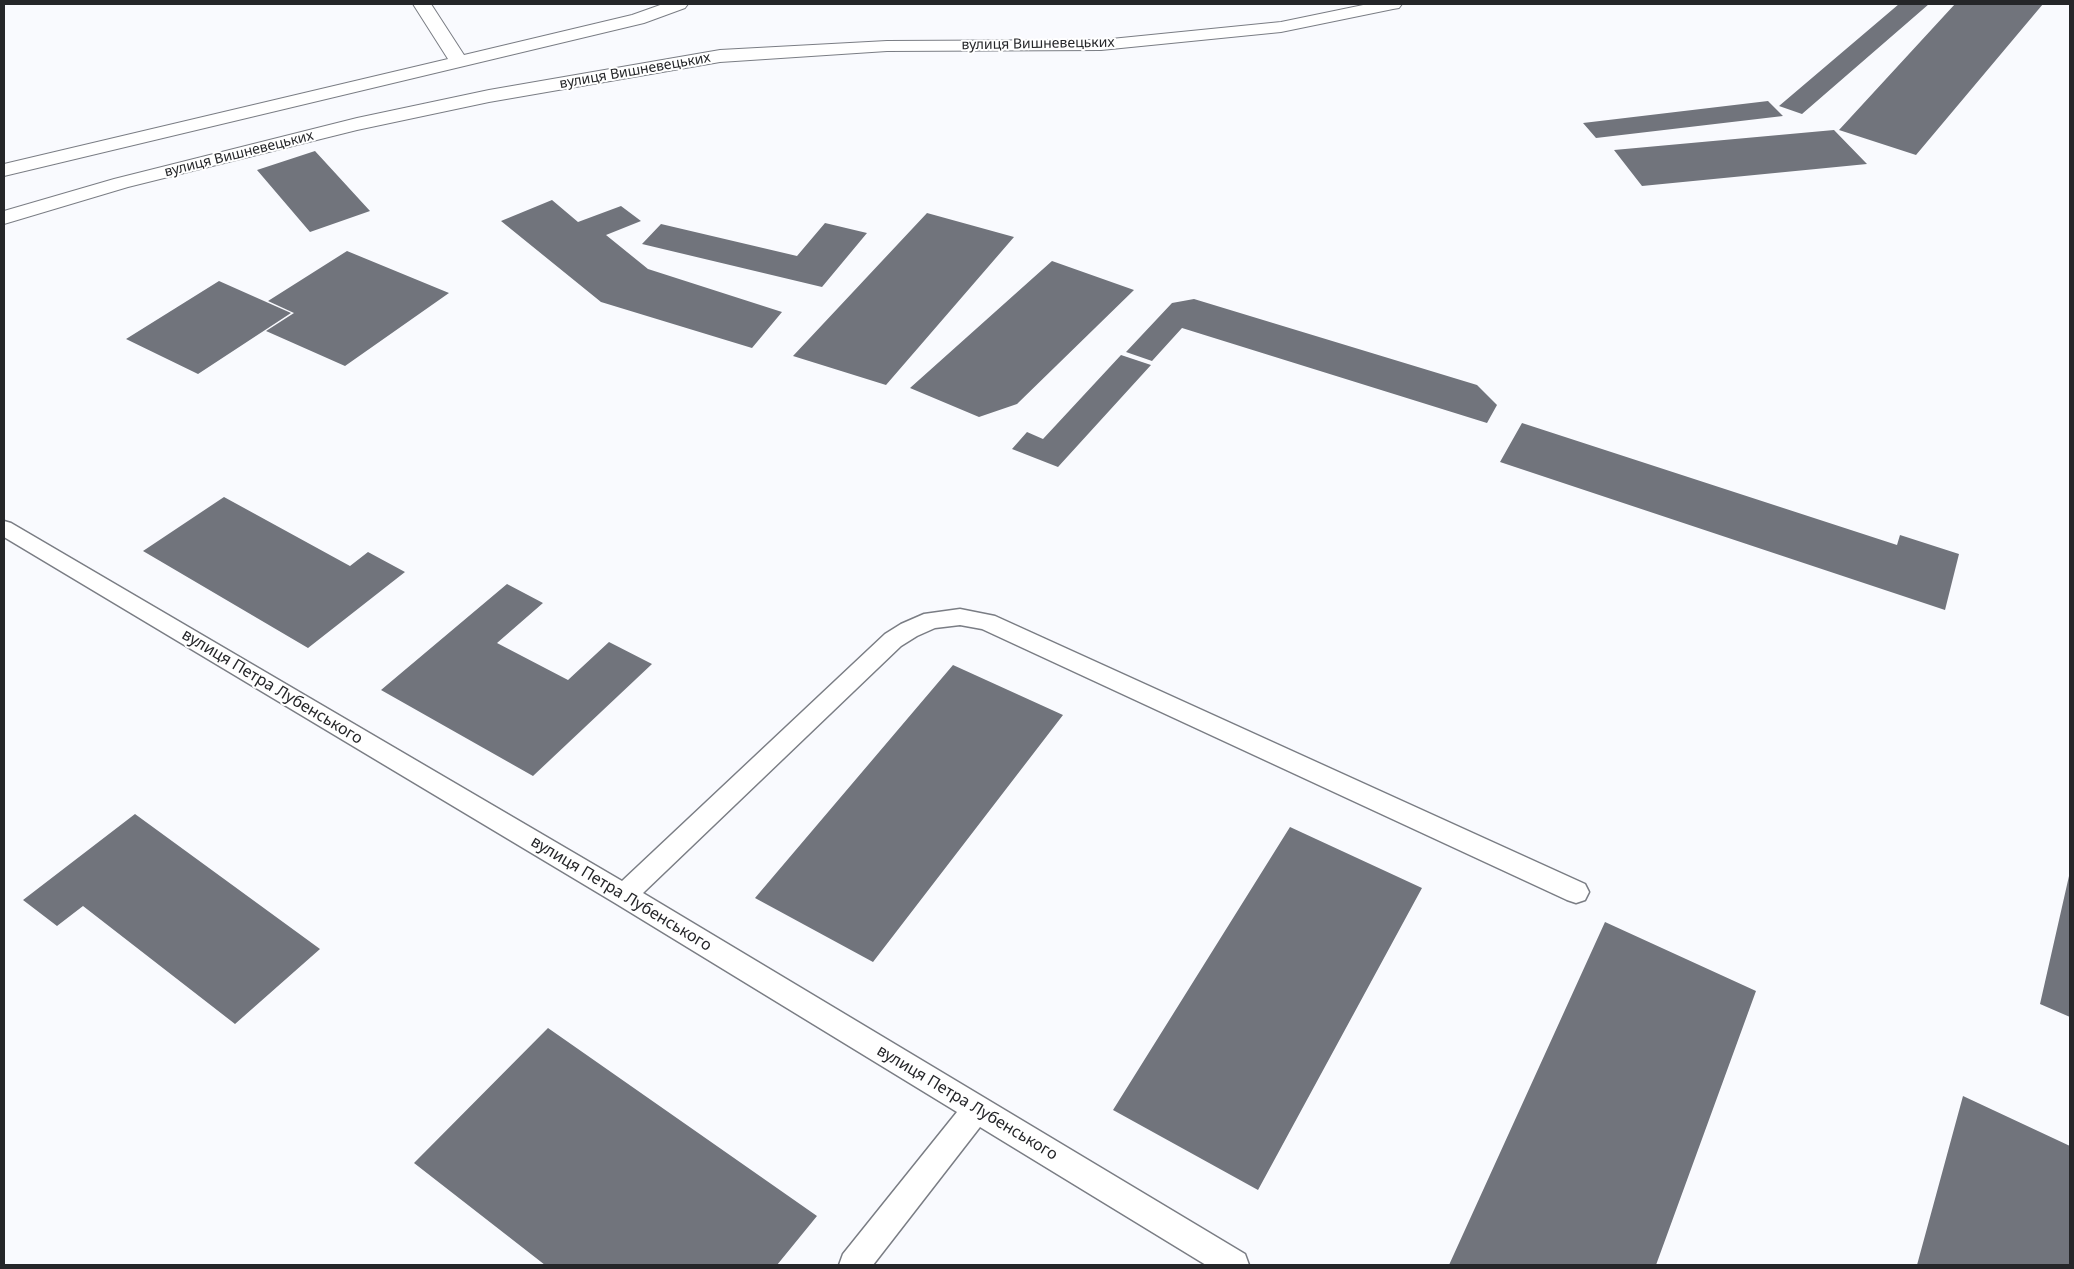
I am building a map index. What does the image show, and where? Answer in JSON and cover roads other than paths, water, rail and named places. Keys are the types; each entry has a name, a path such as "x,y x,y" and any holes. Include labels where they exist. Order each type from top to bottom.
{"main road":[{"path":"422,4 459,61"},
{"path":"4,170 638,19 679,4"},
{"name":"вулиця Вишневецьких","path":"4,218 121,184 357,124 489,96 720,56 888,46 1100,45 1281,27 1393,4"}],"lane":[{"name":"вулиця Петра Лубенського","path":"4,528 624,895 1234,1265"},
{"path":"624,895 893,640 909,630 932,620 960,617 987,622 1576,892"},
{"path":"854,1265 977,1109"}]}
